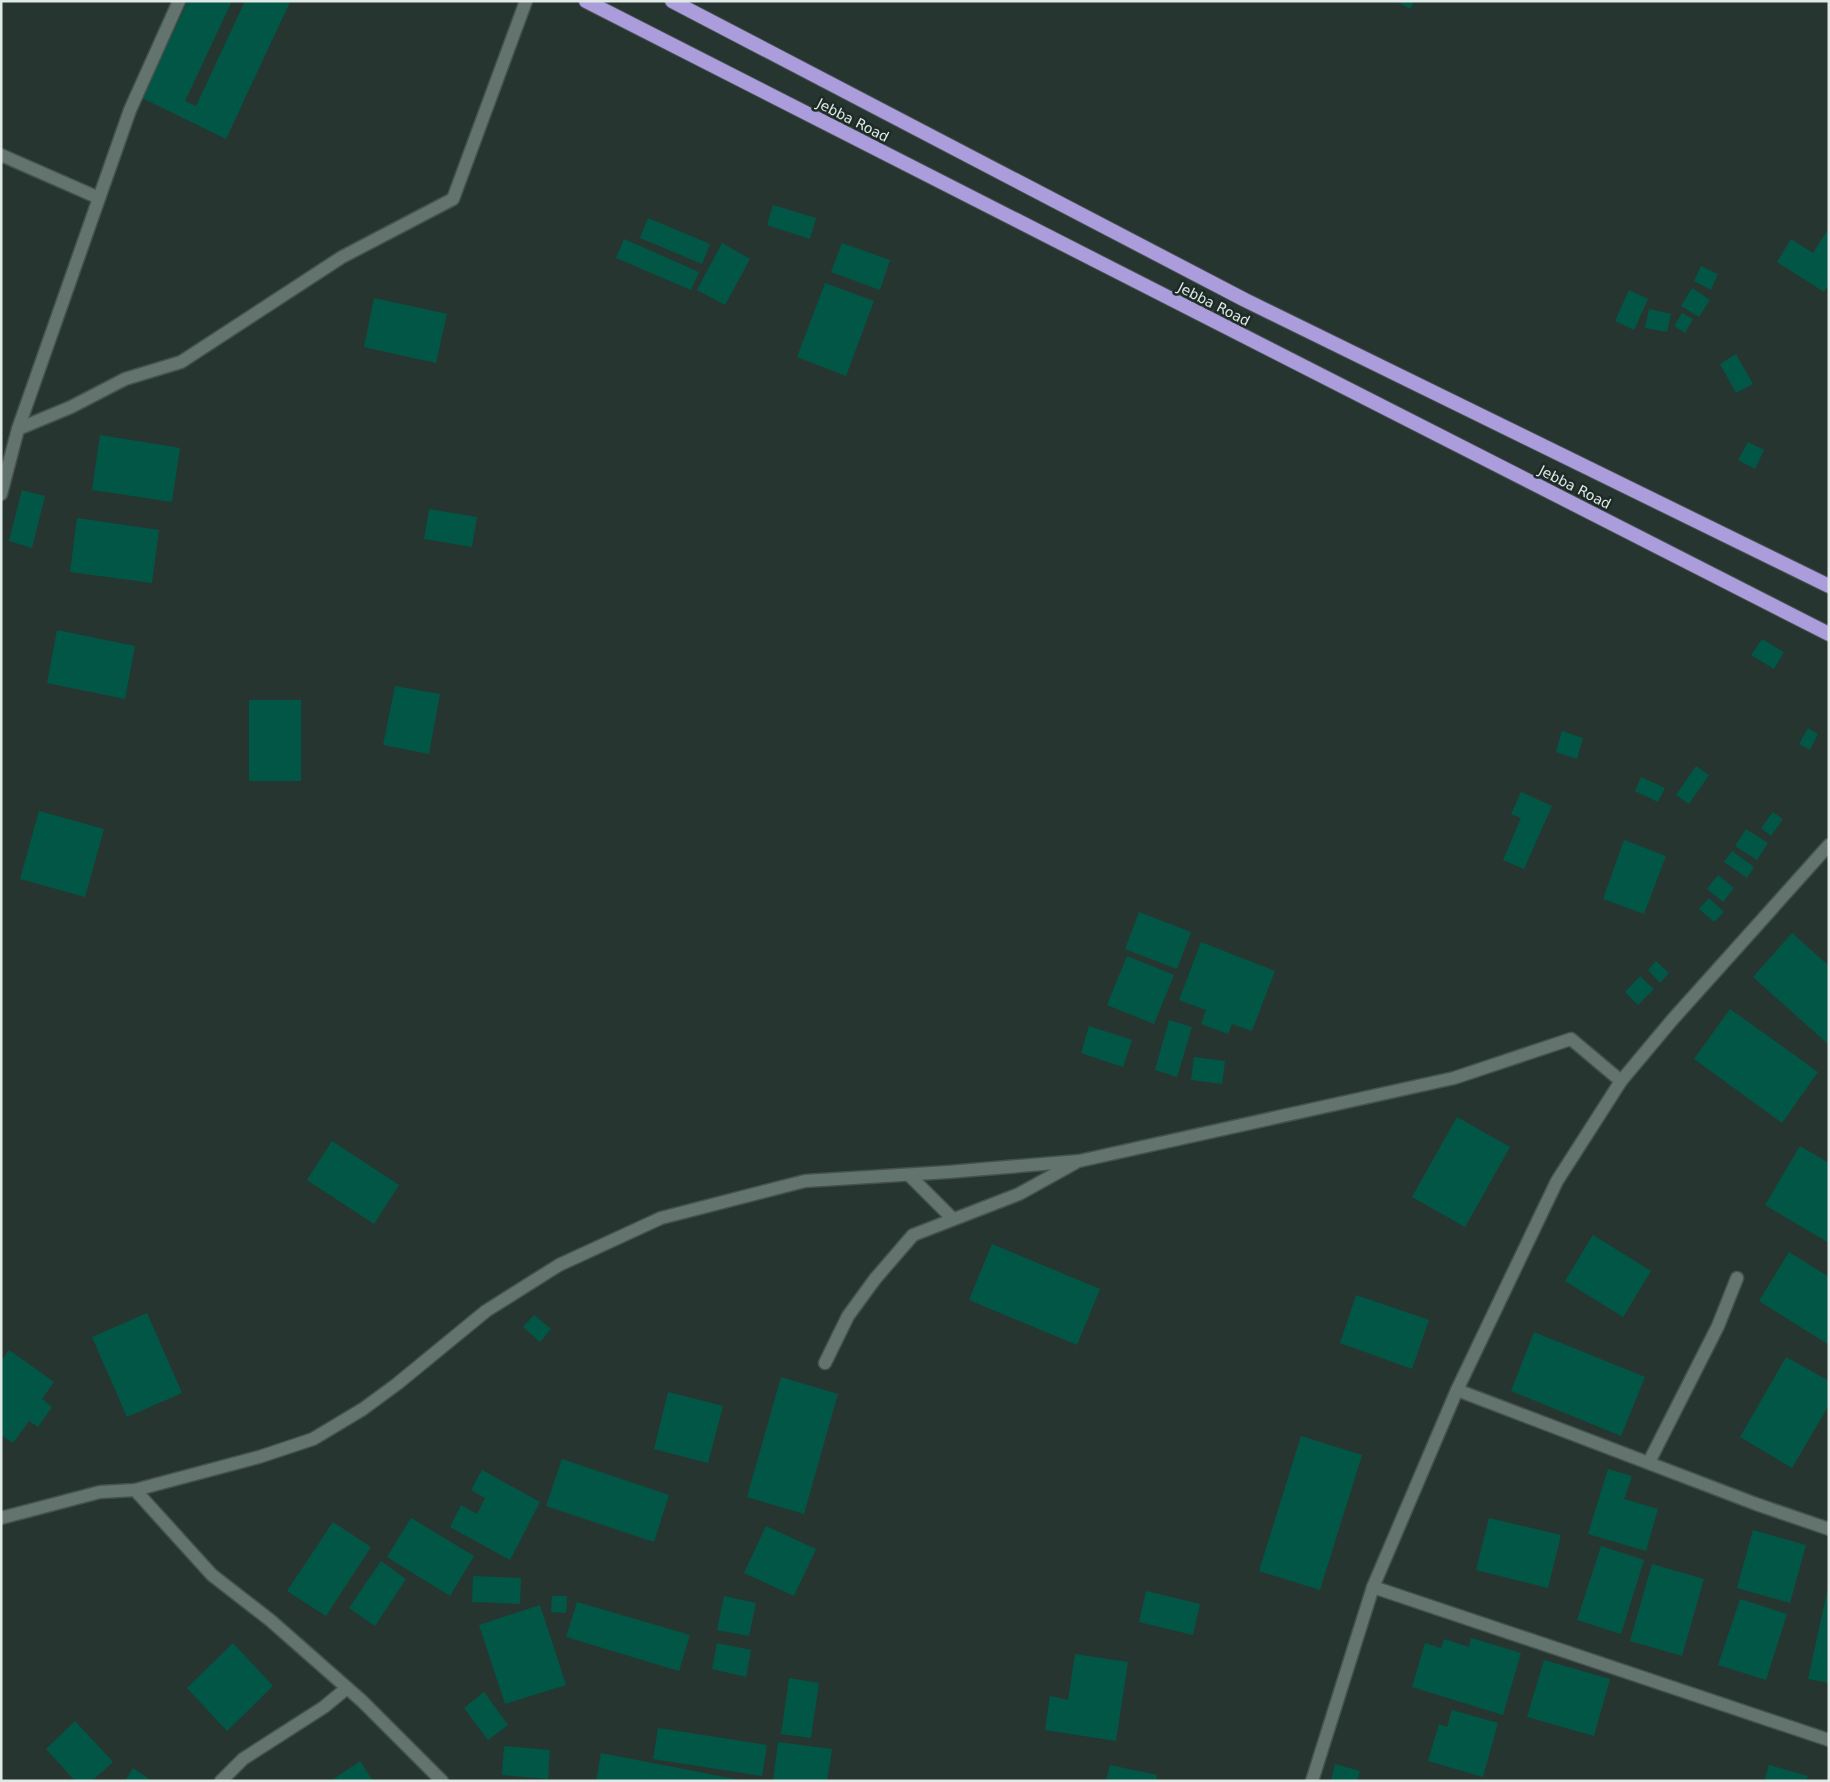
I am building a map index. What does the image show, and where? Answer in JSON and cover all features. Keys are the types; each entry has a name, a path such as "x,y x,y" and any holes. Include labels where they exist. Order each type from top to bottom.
{"highway":[{"name":"Jebba Road","path":"586,1 1829,634"},
{"name":"Jebba Road","path":"672,1 1245,300 1829,586"}],"street":[{"path":"1,494 18,429 130,110 178,1"},
{"path":"18,429 72,408 125,379 181,362 342,257 453,199 526,1"},
{"path":"1,155 99,198"},
{"path":"1312,1781 1373,1587 1457,1390 1557,1181 1621,1081 1673,1019 1829,845"},
{"path":"1,1518 100,1492 135,1490 260,1457 313,1439 363,1409 486,1311 558,1265 661,1218 805,1181 909,1175 1079,1161 1454,1078 1571,1039 1621,1081"},
{"path":"825,1362 848,1316 875,1279 913,1235 1019,1194 1079,1161"},
{"path":"909,1175 953,1219"},
{"path":"1649,1462 1718,1326 1737,1278"},
{"path":"1457,1390 1756,1504 1829,1529"},
{"path":"135,1490 212,1575 270,1620 346,1688 442,1781"},
{"path":"1373,1587 1829,1740"},
{"path":"221,1781 242,1759 324,1707 346,1688"}],"building":[{"path":"188,1 232,1 185,101 196,106 245,1 290,2 226,139 142,98"},
{"path":"1396,1 1414,1 1410,9"},
{"path":"773,205 816,218 810,239 767,225"},
{"path":"648,218 710,244 702,264 640,238"},
{"path":"1829,228 1829,284 1824,292 1777,262 1791,239 1813,253"},
{"path":"624,239 699,272 691,290 616,258"},
{"path":"722,243 750,259 725,305 697,290"},
{"path":"842,243 890,260 880,290 831,272"},
{"path":"1701,266 1718,274 1711,290 1694,281"},
{"path":"825,283 874,301 846,376 797,357"},
{"path":"1692,288 1710,300 1699,317 1681,306"},
{"path":"1629,290 1648,299 1634,330 1615,321"},
{"path":"374,298 447,314 436,363 364,347"},
{"path":"1649,309 1671,314 1667,332 1645,328"},
{"path":"1682,313 1693,319 1685,333 1674,326"},
{"path":"1736,354 1753,384 1736,393 1720,364"},
{"path":"100,435 180,448 172,502 92,490"},
{"path":"1748,442 1764,450 1755,469 1738,460"},
{"path":"22,490 45,496 32,548 9,541"},
{"path":"429,509 477,517 472,547 424,539"},
{"path":"77,518 159,530 152,583 70,572"},
{"path":"57,630 135,646 125,699 47,683"},
{"path":"1762,639 1784,652 1774,669 1751,655"},
{"path":"395,686 440,694 429,754 383,745"},
{"path":"249,700 301,700 301,781 249,781"},
{"path":"1808,728 1818,734 1810,750 1799,744"},
{"path":"1562,731 1583,738 1577,759 1556,752"},
{"path":"1696,766 1709,775 1689,804 1676,795"},
{"path":"1641,777 1665,788 1658,802 1635,791"},
{"path":"1521,792 1552,806 1524,869 1503,860 1521,818 1511,814"},
{"path":"39,811 104,829 85,897 20,879"},
{"path":"1773,812 1783,819 1771,836 1761,828"},
{"path":"1746,829 1768,843 1757,860 1735,846"},
{"path":"1624,840 1666,856 1644,914 1603,899"},
{"path":"1732,851 1754,867 1747,878 1724,862"},
{"path":"1718,875 1734,888 1723,902 1707,889"},
{"path":"1709,898 1724,912 1714,922 1699,909"},
{"path":"1139,912 1191,932 1177,969 1125,949"},
{"path":"1792,933 1829,966 1829,1045 1753,977"},
{"path":"1201,942 1275,971 1252,1031 1232,1024 1228,1034 1201,1024 1206,1010 1179,1000"},
{"path":"1127,956 1174,975 1154,1024 1107,1005"},
{"path":"1656,961 1669,973 1660,983 1648,970"},
{"path":"1640,976 1654,989 1638,1005 1625,992"},
{"path":"1730,1009 1818,1072 1782,1123 1694,1059"},
{"path":"1169,1020 1192,1027 1177,1077 1155,1070"},
{"path":"1089,1026 1132,1040 1123,1067 1081,1053"},
{"path":"1194,1057 1225,1061 1222,1084 1191,1080"},
{"path":"1457,1117 1510,1147 1465,1227 1412,1197"},
{"path":"332,1141 399,1185 374,1224 307,1180"},
{"path":"1800,1146 1829,1163 1829,1243 1765,1205"},
{"path":"1593,1235 1651,1271 1623,1317 1565,1281"},
{"path":"992,1244 1100,1289 1077,1345 969,1300"},
{"path":"1789,1252 1829,1277 1829,1345 1759,1301"},
{"path":"1356,1295 1429,1320 1412,1369 1340,1343"},
{"path":"147,1313 182,1393 127,1417 92,1337"},
{"path":"534,1315 551,1329 540,1342 523,1327"},
{"path":"1534,1332 1645,1377 1621,1436 1511,1391"},
{"path":"9,1350 54,1382 42,1399 52,1407 38,1427 29,1421 13,1443 1,1435 1,1361"},
{"path":"1786,1357 1829,1381 1829,1405 1792,1468 1740,1437"},
{"path":"781,1377 838,1394 804,1514 747,1497"},
{"path":"668,1392 723,1406 708,1463 654,1449"},
{"path":"1301,1436 1362,1455 1320,1590 1259,1571"},
{"path":"562,1459 669,1495 654,1542 546,1506"},
{"path":"1608,1469 1632,1476 1624,1499 1658,1509 1646,1551 1588,1534"},
{"path":"482,1470 540,1502 510,1560 450,1527 461,1505 477,1514 485,1498 471,1490"},
{"path":"411,1518 474,1556 450,1596 387,1557"},
{"path":"1489,1518 1561,1535 1548,1588 1476,1570"},
{"path":"333,1522 371,1547 326,1616 287,1591"},
{"path":"766,1526 816,1549 794,1596 744,1573"},
{"path":"1753,1530 1806,1545 1790,1603 1737,1588"},
{"path":"1601,1546 1644,1560 1621,1634 1577,1620"},
{"path":"381,1561 406,1579 375,1626 349,1608"},
{"path":"1652,1564 1704,1579 1682,1656 1630,1641"},
{"path":"473,1576 521,1578 520,1604 472,1602"},
{"path":"1829,1583 1829,1683 1808,1679"},
{"path":"1146,1591 1200,1604 1193,1635 1139,1622"},
{"path":"552,1596 567,1596 566,1613 551,1612"},
{"path":"724,1596 756,1603 749,1636 717,1630"},
{"path":"1740,1599 1787,1614 1766,1680 1718,1665"},
{"path":"577,1602 690,1635 679,1671 566,1637"},
{"path":"540,1605 566,1685 505,1704 479,1625"},
{"path":"1471,1638 1521,1653 1503,1715 1412,1687 1425,1643 1441,1648 1444,1639 1469,1647"},
{"path":"233,1643 273,1686 227,1731 187,1688"},
{"path":"717,1643 751,1650 746,1677 712,1669"},
{"path":"1075,1654 1128,1662 1116,1741 1045,1730 1050,1696 1068,1700"},
{"path":"1544,1660 1610,1679 1594,1736 1527,1717"},
{"path":"789,1678 819,1683 811,1738 781,1734"},
{"path":"484,1692 508,1725 488,1740 464,1708"},
{"path":"1452,1710 1498,1723 1483,1777 1428,1761 1439,1724 1447,1727"},
{"path":"75,1721 113,1762 92,1781 75,1781 46,1749"},
{"path":"658,1728 767,1745 762,1776 653,1759"},
{"path":"778,1742 832,1749 827,1781 773,1781"},
{"path":"504,1746 550,1750 548,1779 502,1775"},
{"path":"601,1753 740,1780 740,1781 596,1781"},
{"path":"360,1761 373,1781 331,1781"},
{"path":"1335,1764 1360,1771 1357,1781 1331,1780"},
{"path":"1110,1765 1157,1775 1156,1781 1106,1781"},
{"path":"1769,1765 1808,1776 1806,1781 1764,1781"},
{"path":"133,1768 152,1781 125,1781"}]}
